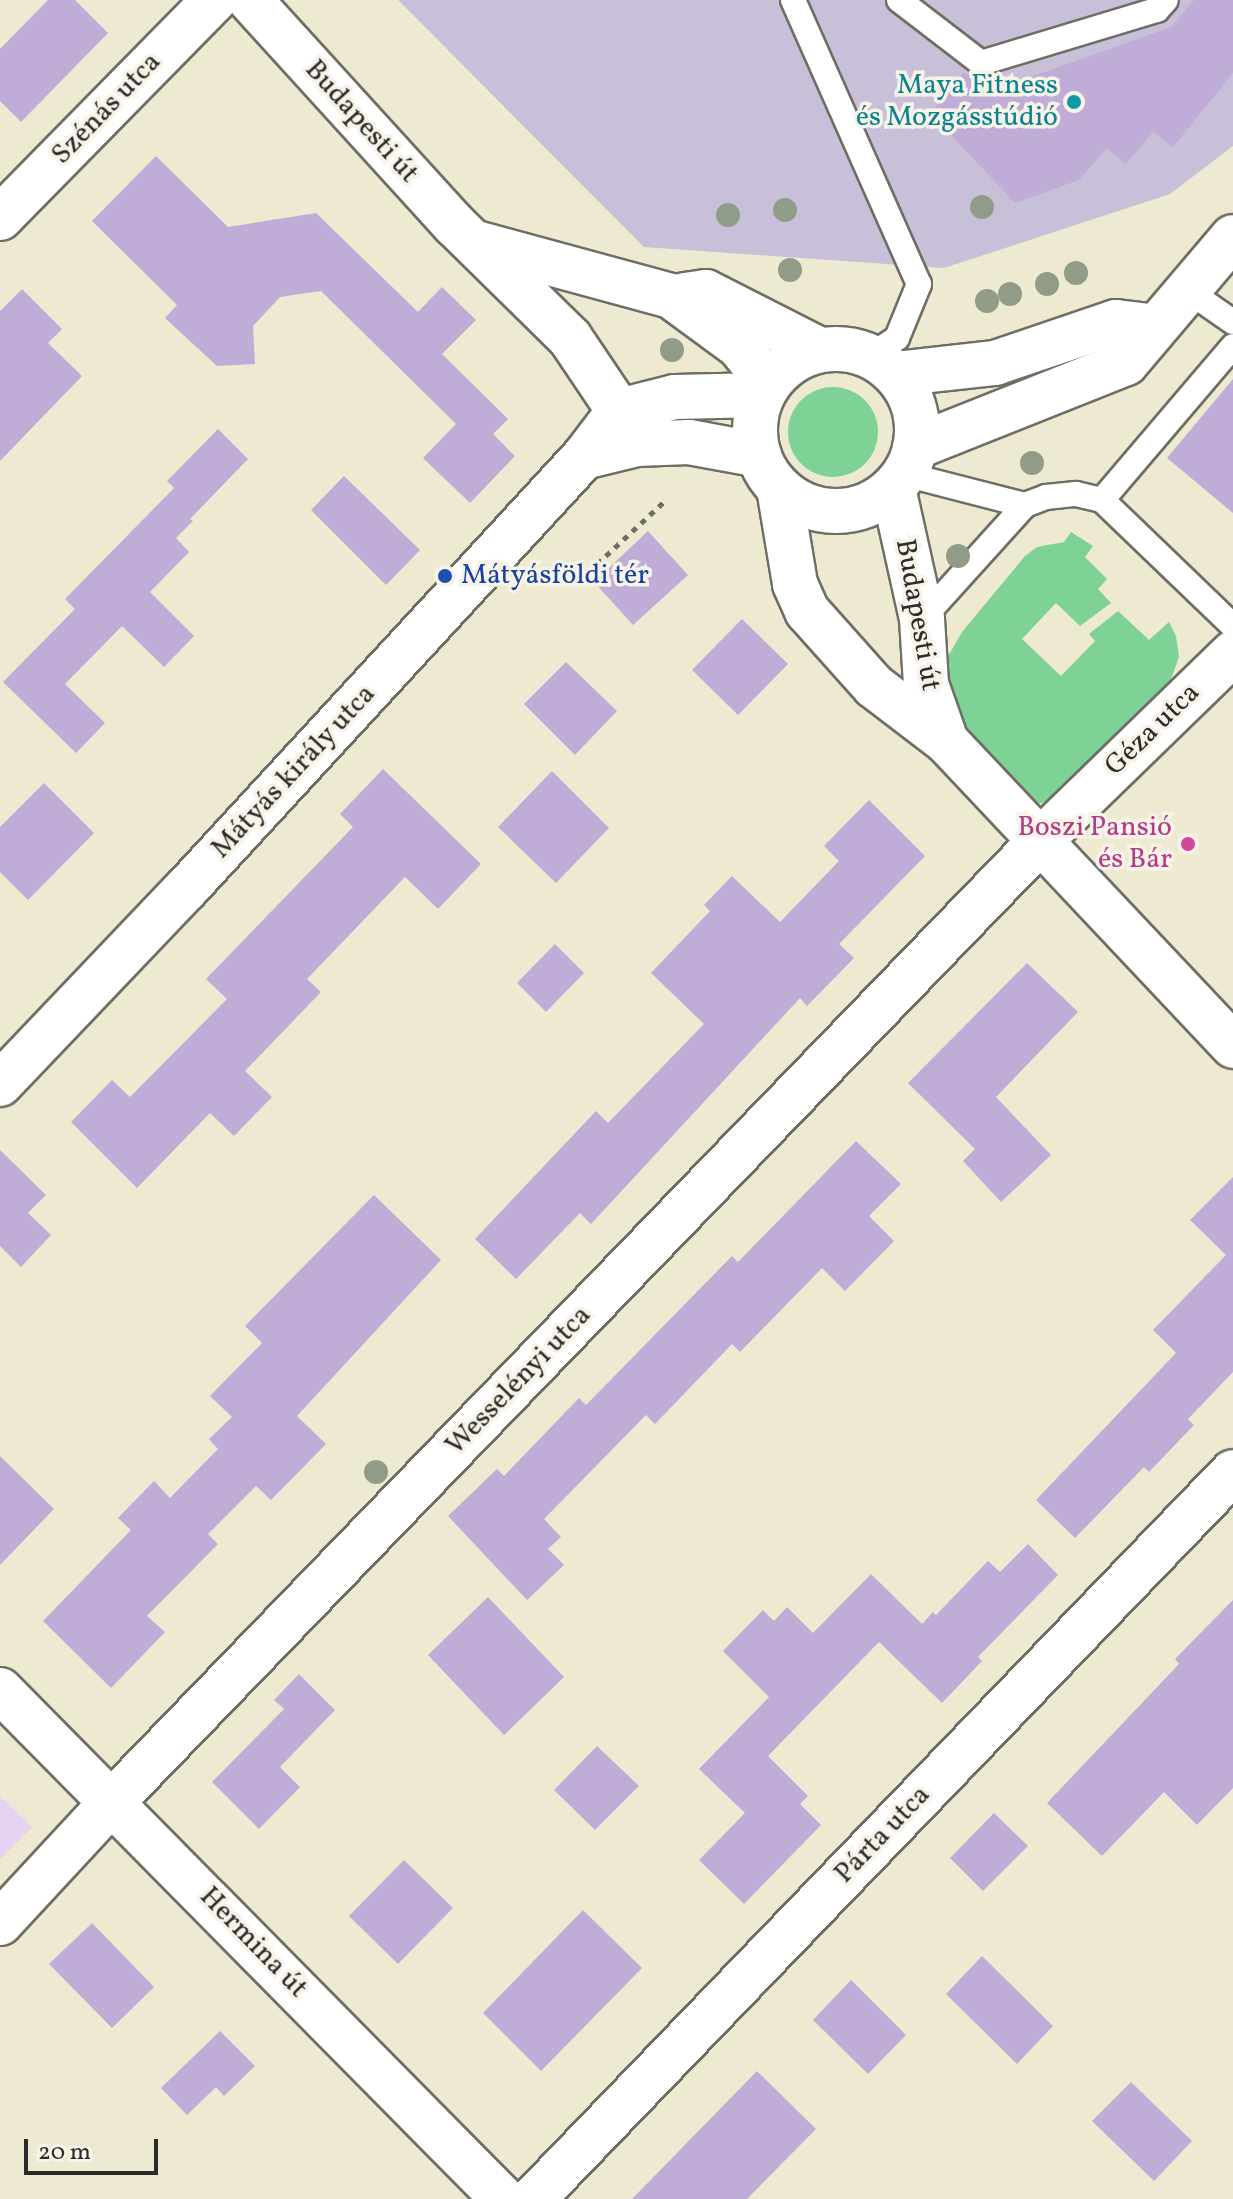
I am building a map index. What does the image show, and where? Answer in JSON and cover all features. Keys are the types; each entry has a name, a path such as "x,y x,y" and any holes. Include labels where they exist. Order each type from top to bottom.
{"street":[{"name":"Szénás utca","path":"0,218 214,0"},
{"name":"Budapesti út","path":"250,0 474,242 570,338 619,411"},
{"path":"584,457 637,444 689,442 769,471 799,502 822,510 847,510 870,503 904,470 1126,363 1233,237"},
{"path":"474,242 671,296 739,346 766,389"},
{"path":"671,296 706,292 820,350"},
{"path":"769,471 755,425 766,389 800,356 820,350 845,349 882,365 995,363 1116,322 1156,327"},
{"path":"882,365 914,408 904,470"},
{"path":"619,411 675,397 766,389"},
{"name":"Mátyás király utca","path":"0,1084 186,889 584,457 619,411"},
{"name":"Budapesti út","path":"904,470 922,619 926,684 946,741"},
{"name":"Budapesti út","path":"769,471 795,584 807,611 874,686 946,741 1233,1046"},
{"name":"Géza utca","path":"1040,842 1233,653"},
{"name":"Wesselényi utca","path":"0,1923 113,1801 1040,842"},
{"name":"Párta utca","path":"533,2199 1233,1472"},
{"name":"Hermina út","path":"0,1690 503,2199"}],"lane":[{"path":"793,0 919,284 897,338 882,365"},
{"path":"899,0 981,63 1157,10 1166,0"},
{"path":"1187,290 1233,322"},
{"path":"1102,500 1233,346"},
{"path":"904,470 1025,505"},
{"path":"922,619 1025,505 1046,497 1076,494 1102,500 1233,626"}],"path":[{"path":"604,572 597,564 667,499"}],"shaded area":[{"path":"398,0 1233,0 1233,146 1170,194 944,268 644,247"},
{"path":"0,1796 32,1827 0,1859"}],"green space":[{"path":"833,387 858,395 870,407 878,432 870,457 858,469 833,477 808,469 796,457 788,432 796,407 808,395"},
{"path":"1071,532 1093,546 1085,557 1107,579 1098,589 1111,603 1080,626 1056,603 1022,639 1061,676 1095,641 1089,634 1118,611 1149,640 1169,622 1176,636 1179,657 1171,679 1155,699 1059,794 1042,803 1021,803 951,723 946,660 962,632 1025,556 1037,547 1064,542"}],"building":[{"path":"48,0 75,0 108,33 21,122 0,101 0,49"},
{"name":"Maya Fitness és Mozgásstúdió","path":"1194,0 1233,0 1233,73 1173,147 1153,132 1126,164 1107,148 1079,180 1015,203 930,113 964,72 989,92 1171,27"},
{"path":"156,156 228,227 316,213 418,312 442,287 476,320 442,354 508,419 493,434 515,456 470,503 423,458 456,424 321,291 280,297 253,326 255,364 217,366 165,318 177,305 92,221"},
{"path":"22,289 62,329 48,343 82,376 0,461 0,311"},
{"path":"1233,379 1233,513 1167,458"},
{"path":"218,429 248,459 190,519 193,521 176,538 189,552 150,592 194,636 164,667 122,626 65,684 105,723 76,753 3,682 75,609 65,599 174,488 167,481"},
{"path":"344,476 420,550 386,585 311,510"},
{"path":"648,531 688,575 633,625 594,582"},
{"path":"742,619 788,664 738,715 692,670"},
{"path":"566,662 617,711 575,755 524,704"},
{"path":"383,769 481,864 438,909 405,877 307,979 321,992 245,1071 272,1097 234,1136 210,1113 137,1188 71,1122 112,1080 130,1097 227,999 206,979 353,827 340,814"},
{"path":"552,771 609,828 556,883 498,827"},
{"path":"44,783 94,833 28,900 0,872 0,827"},
{"path":"869,800 925,856 839,944 854,958 807,1006 800,998 591,1224 580,1213 516,1279 475,1239 596,1111 608,1123 704,1024 651,973 710,911 704,905 732,876 780,922 839,861 824,846"},
{"path":"555,944 584,973 546,1012 517,983"},
{"path":"1027,963 1078,1012 996,1097 1051,1155 1001,1202 963,1161 975,1149 908,1083"},
{"path":"856,1141 901,1184 869,1216 894,1241 845,1291 822,1268 740,1352 732,1344 655,1424 646,1415 544,1519 561,1537 548,1549 564,1565 527,1600 448,1516 497,1469 504,1476 579,1398 586,1405 732,1256 738,1262"},
{"path":"0,1150 46,1195 28,1213 51,1235 21,1267 0,1246"},
{"path":"1233,1177 1233,1372 1188,1419 1194,1425 1149,1472 1144,1467 1075,1538 1036,1500 1176,1353 1153,1330 1226,1255 1190,1220"},
{"path":"374,1195 441,1260 297,1416 326,1444 271,1500 256,1486 208,1534 218,1544 147,1616 165,1632 111,1688 43,1621 131,1530 118,1518 154,1481 170,1498 218,1449 209,1439 232,1417 210,1396 262,1343 245,1326"},
{"path":"0,1456 54,1509 0,1565"},
{"path":"1028,1544 1058,1575 978,1657 982,1661 942,1703 879,1642 768,1756 808,1796 800,1804 821,1825 744,1904 699,1860 745,1813 699,1769 769,1697 723,1651 763,1610 774,1621 787,1607 813,1633 871,1574 922,1624 933,1612 936,1615 988,1561 1000,1572"},
{"path":"488,1597 564,1677 504,1735 428,1655"},
{"path":"1233,1600 1233,1788 1197,1825 1164,1792 1102,1856 1047,1803 1179,1664 1175,1659"},
{"path":"299,1674 335,1710 280,1767 300,1787 259,1829 212,1782 284,1709 274,1700"},
{"path":"597,1746 639,1786 595,1830 554,1790"},
{"path":"994,1813 1028,1846 983,1891 950,1858"},
{"path":"404,1860 453,1908 398,1964 349,1916"},
{"path":"583,1910 642,1968 541,2071 483,2013"},
{"path":"92,1923 154,1987 112,2028 49,1964"},
{"path":"982,1956 1053,2026 1017,2064 946,1994"},
{"path":"851,1980 906,2035 868,2074 813,2020"},
{"path":"220,2031 255,2066 224,2096 216,2087 187,2115 161,2088"},
{"path":"757,2071 816,2129 747,2199 632,2199"},
{"path":"1131,2082 1192,2141 1154,2181 1092,2121"}],"place":[{"name":"Maya Fitness és Mozgásstúdió","path":"1074,102"},
{"name":"Mátyásföldi tér","path":"445,576"},
{"name":"Boszi Pansió és Bár","path":"1188,844"}]}
